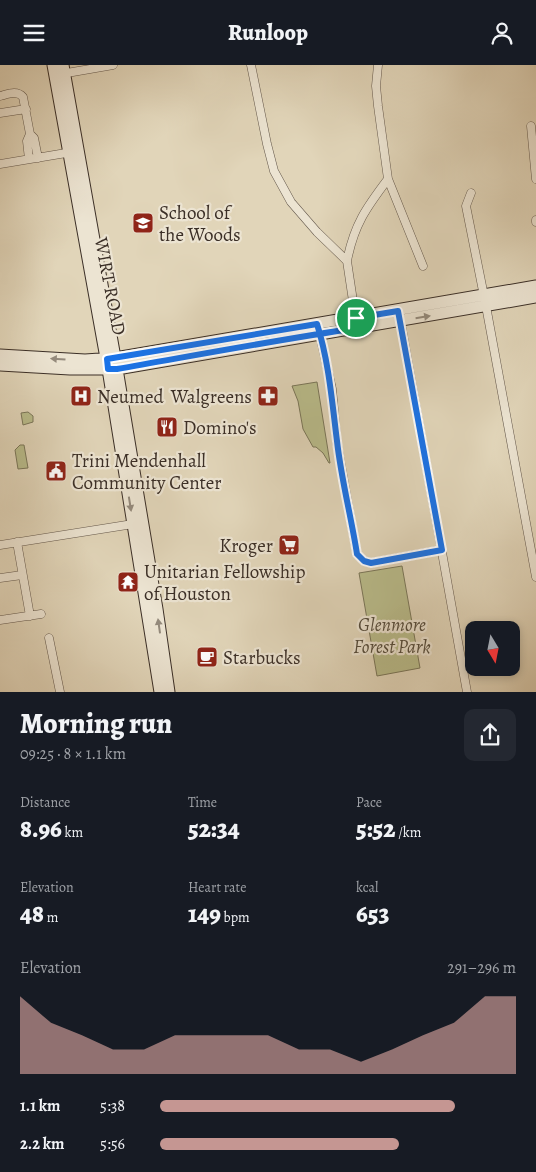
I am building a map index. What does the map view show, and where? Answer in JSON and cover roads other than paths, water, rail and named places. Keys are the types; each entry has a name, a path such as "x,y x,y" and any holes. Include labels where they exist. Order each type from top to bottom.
{"main road":[{"name":"WIRT ROAD","path":"59,69 157,609 169,692"},
{"path":"485,301 536,286"},
{"path":"0,355 13,360 70,369 112,364 485,301 536,297"},
{"path":"0,365 13,360"},
{"name":"WIRT ROAD","path":"112,364 133,524 160,692"}],"street":[{"path":"59,69 113,65"},
{"path":"251,65 274,171 291,201 347,261"},
{"path":"378,65 376,87 388,179 423,266"},
{"path":"0,95 20,93 23,97 30,134 27,141 34,159"},
{"path":"0,113 26,109"},
{"path":"531,126 536,179"},
{"path":"0,164 73,152"},
{"path":"357,323 347,261 352,238 360,219 388,179"},
{"path":"470,193 466,206 536,577"},
{"path":"399,316 467,692"},
{"path":"319,329 332,389 337,443 357,554 364,561 371,563 442,550"},
{"path":"0,545 133,524"},
{"path":"16,542 30,616"},
{"path":"0,578 22,575"},
{"path":"0,621 41,614"},
{"path":"49,638 60,692"}],"place":[{"name":"School of the Woods","path":"143,223"},
{"name":"Neumed","path":"81,396"},
{"name":"Walgreens","path":"268,396"},
{"name":"Domino's","path":"167,427"},
{"name":"Trini Mendenhall Community Center","path":"56,471"},
{"name":"Kroger","path":"289,545"},
{"name":"Unitarian Fellowship of Houston","path":"128,582"},
{"name":"Starbucks","path":"207,657"}],"park label":[{"name":"Glenmore Forest Park","path":"392,635"}]}
